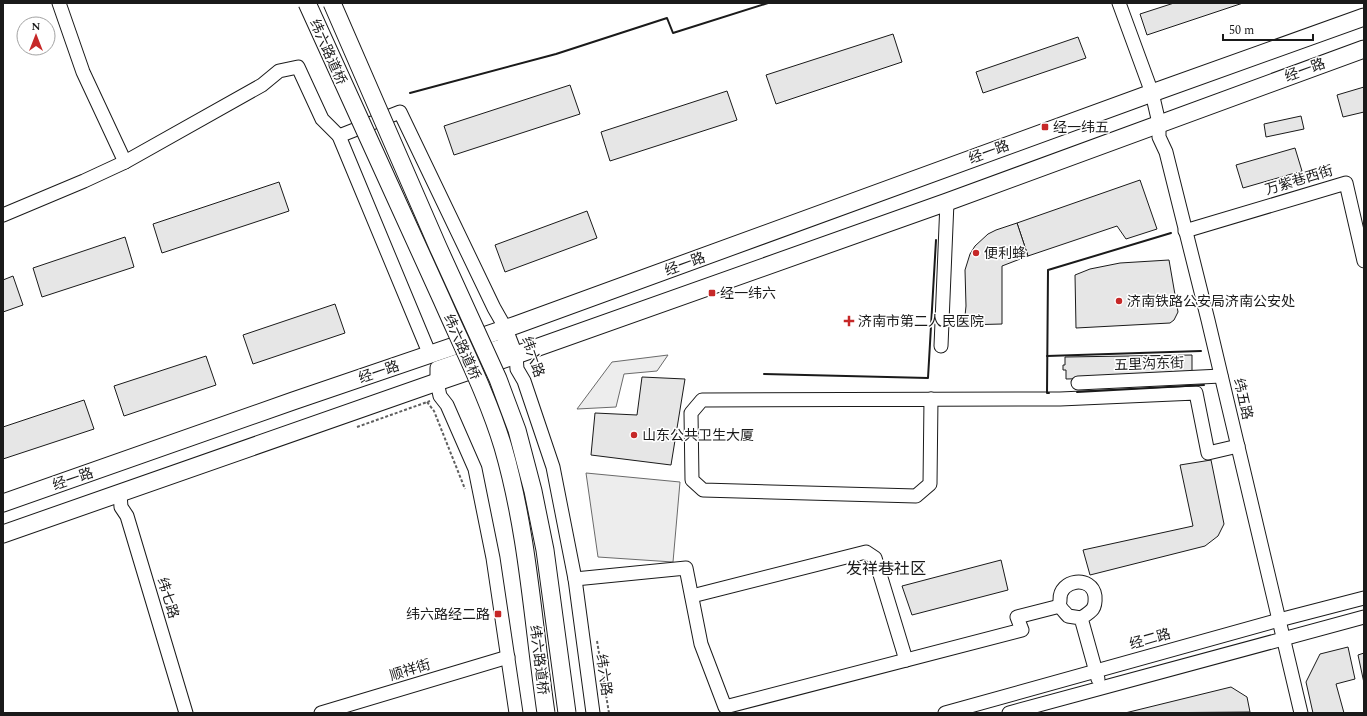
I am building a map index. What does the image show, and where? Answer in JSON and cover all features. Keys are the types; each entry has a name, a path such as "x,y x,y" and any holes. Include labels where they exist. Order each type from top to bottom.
{"main road":[{"name":"纬六路道桥","path":"306,3 478,382 503,446 523,536 546,713"},
{"name":"纬六路道桥","path":"332,3 438,247 498,379 517,430 533,491 545,550 567,713"},
{"name":"经一路","path":"3,503 293,401 506,329 1152,93 1364,18"},
{"name":"经一路","path":"3,534 431,384 516,356 948,202 1159,123 1364,49"}],"street":[{"path":"59,3 83,72 125,162"},
{"name":"纬五路","path":"1119,3 1152,93 1159,123 1159,137 1166,152 1186,231 1301,713"},
{"path":"3,214 84,181 125,162 262,85 279,71 298,67 322,119 339,136 430,355"},
{"path":"339,136 400,112 494,308 506,329"},
{"name":"万紫巷西街","path":"1186,231 1346,183 1364,261"},
{"path":"941,346 948,202"},
{"name":"纬六路","path":"506,329 516,356 517,370 524,381 553,467 575,579 593,713"},
{"name":"纬六路","path":"431,384 437,368 504,345 506,329"},
{"name":"五里沟东街","path":"1078,383 1221,376"},
{"path":"431,384 448,405 475,469 493,558 516,713"},
{"path":"931,399 930,484 916,496 703,490 692,480 691,413 702,400 931,399 1060,399 1196,393 1208,453 1238,446"},
{"name":"纬七路","path":"120,494 121,507 126,516 186,713"},
{"path":"692,596 866,552 876,558 906,660"},
{"path":"575,579 686,568 701,644 725,707 1022,630 1017,617 1060,606"},
{"path":"1077,581 1088,584 1094,592 1096,604 1092,611 1081,618 1068,616 1060,606 1060,595 1066,585 1077,581"},
{"name":"经二路","path":"945,713 1278,620 1364,598"},
{"path":"1081,618 1100,689"},
{"path":"1009,713 1056,707 1100,689 1364,618"},
{"name":"顺祥街","path":"321,713 508,657"}],"path":[{"path":"431,384 427,403 434,410 465,489"}],"shaded area":[{"path":"668,355 657,371 624,374 616,407 577,409 612,362"},
{"path":"586,473 680,482 673,562 598,557"}],"building":[{"path":"1174,3 1243,3 1147,35 1140,14"},
{"path":"893,34 902,62 776,104 766,75"},
{"path":"1078,37 1086,58 983,93 976,72"},
{"path":"570,85 580,114 454,155 444,126"},
{"path":"1364,87 1364,112 1343,117 1337,95"},
{"path":"727,91 737,120 610,161 601,132"},
{"path":"1301,116 1304,129 1266,137 1264,124"},
{"path":"1295,148 1302,171 1243,188 1236,165"},
{"path":"1140,180 1157,229 1126,239 1117,226 1028,256 1017,223"},
{"path":"279,182 289,211 162,253 153,224"},
{"path":"587,211 597,238 505,272 495,245"},
{"path":"1017,223 1028,256 1002,266 1002,324 963,325 966,306 965,270 970,254 975,246 988,234"},
{"path":"125,237 134,267 42,297 33,268"},
{"path":"1169,260 1178,312 1174,320 1170,323 1076,328 1075,275 1090,269 1120,263"},
{"path":"13,276 23,305 3,312 3,280"},
{"path":"335,304 345,333 253,364 243,335"},
{"path":"1192,355 1192,376 1066,379 1066,370 1063,370 1063,365 1065,365 1065,357"},
{"path":"206,356 216,385 124,416 114,386"},
{"name":"山东公共卫生大厦","path":"642,377 685,379 671,465 591,455 595,413 637,415"},
{"path":"84,400 94,429 3,459 3,427"},
{"path":"1211,460 1224,524 1218,536 1205,546 1090,575 1083,550 1193,526 1180,465"},
{"path":"1001,560 1008,590 912,615 902,586"},
{"path":"1348,647 1355,679 1336,684 1344,713 1313,713 1306,682 1320,654"},
{"path":"1364,653 1364,683 1358,655"},
{"path":"1231,687 1247,697 1250,712 1125,713"}],"wall":[{"path":"410,93 556,54 667,18 673,33 768,3"},
{"path":"1049,393 1047,393 1048,270 1171,233"},
{"path":"764,374 928,378 936,240"},
{"path":"1047,356 1201,351"},
{"path":"1077,392 1204,385"}],"place":[{"name":"经一纬五","path":"1045,127"},
{"name":"便利蜂","path":"976,253"},
{"name":"经一纬六","path":"712,293"},
{"name":"济南铁路公安局济南公安处","path":"1119,301"},
{"name":"济南市第二人民医院","path":"849,321"},
{"name":"山东公共卫生大厦","path":"634,435"},
{"name":"纬六路经二路","path":"498,614"}],"district":[{"name":"发祥巷社区","path":"886,569"}]}
